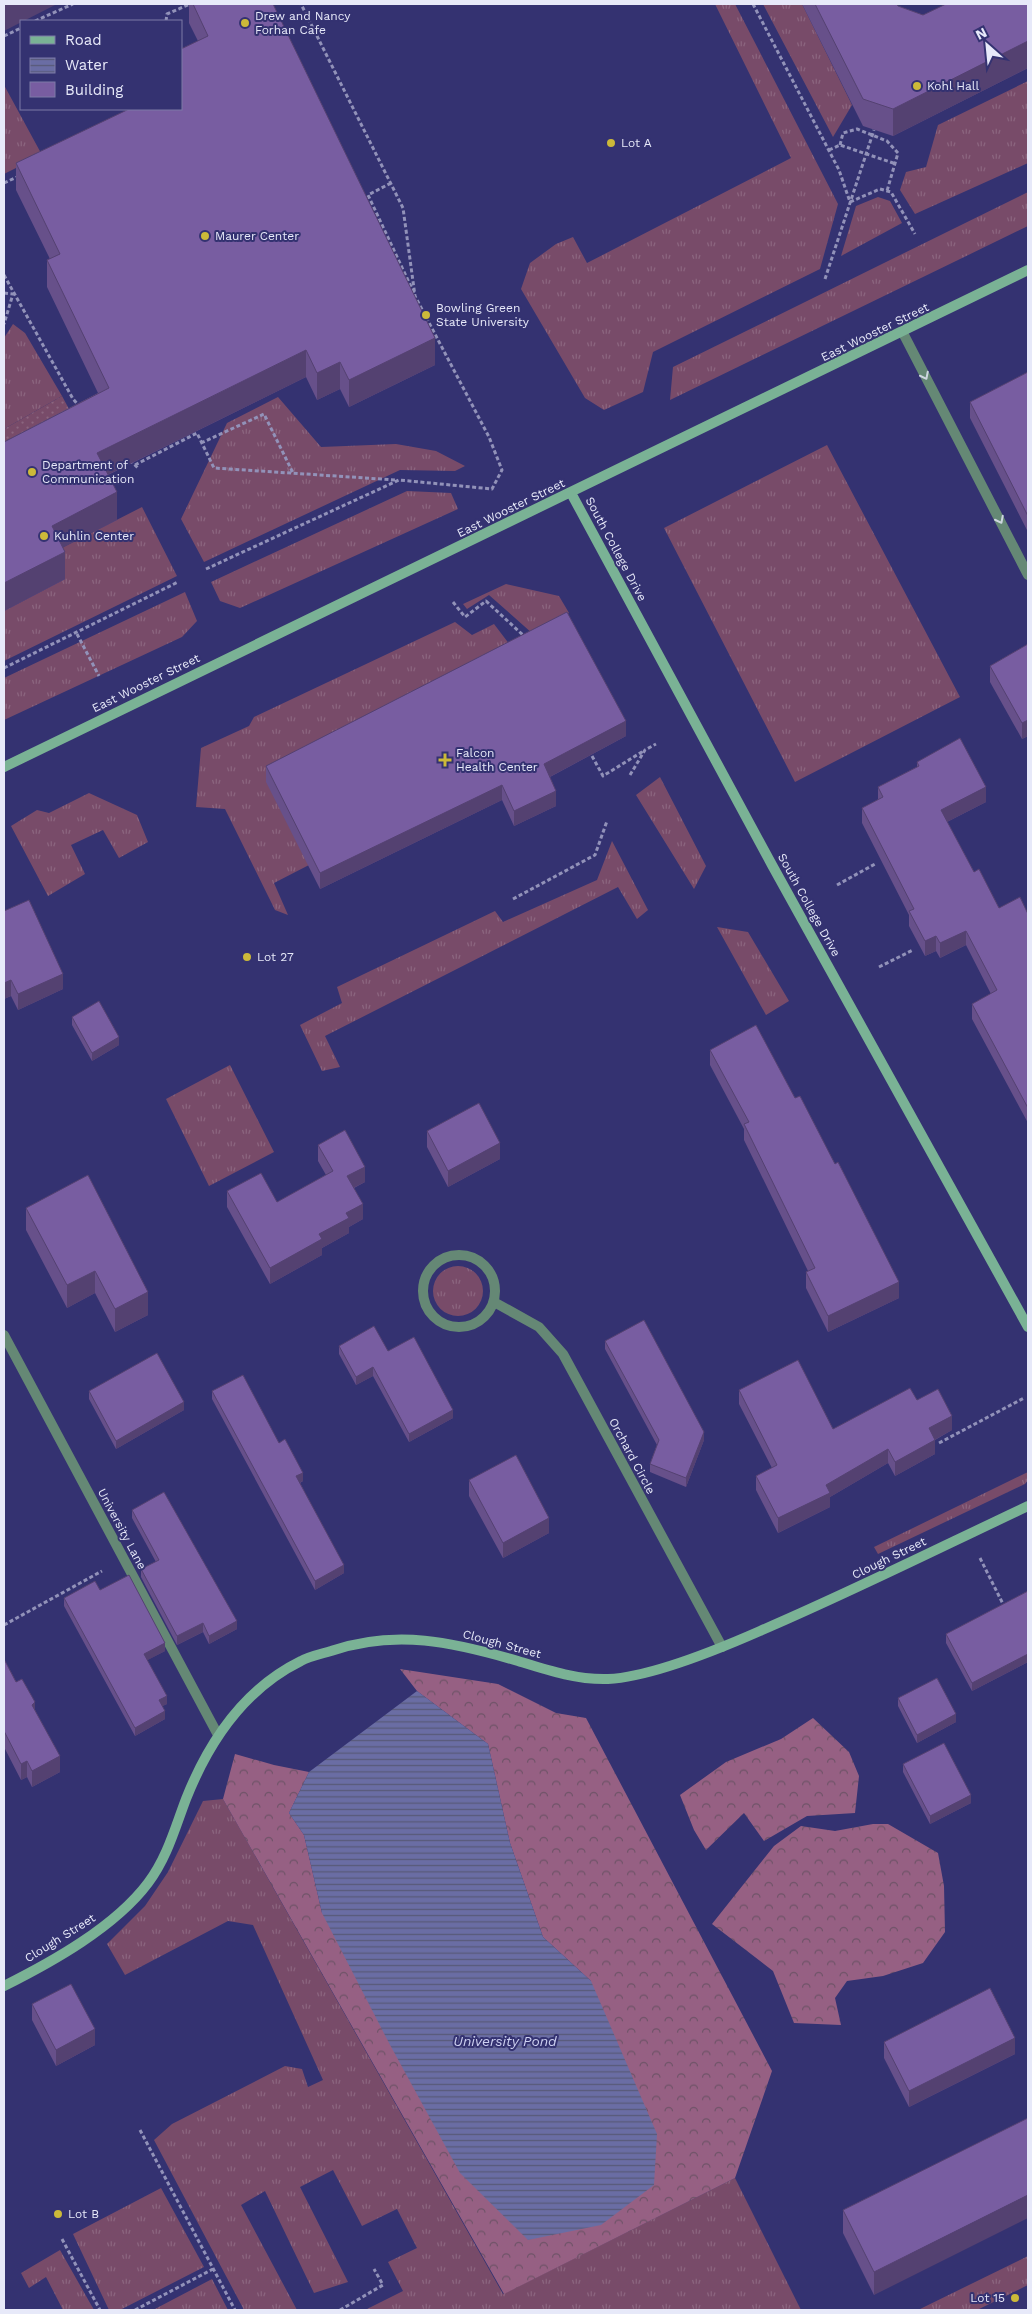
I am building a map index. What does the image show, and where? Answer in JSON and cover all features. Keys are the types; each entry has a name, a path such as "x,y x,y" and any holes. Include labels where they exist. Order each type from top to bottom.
{"street":[{"name":"East Wooster Street","path":"4,767 215,663 903,333 1028,270"},
{"path":"903,333 1028,575"},
{"name":"South College Drive","path":"571,493 772,865 1028,1327"},
{"path":"452,1256 476,1259 486,1267 492,1277 495,1289 494,1302 489,1312 481,1320 471,1325 459,1327 448,1325 438,1320 427,1307 423,1290 426,1278 432,1268 452,1256"},
{"name":"Orchard Circle","path":"494,1302 539,1327 563,1354 722,1648"},
{"name":"University Lane","path":"4,1335 218,1735"},
{"name":"Clough Street","path":"4,1986 86,1939 126,1908 148,1883 164,1858 196,1774 218,1735 242,1703 261,1686 302,1660 353,1643 409,1638 466,1646 573,1676 610,1679 648,1672 722,1648 816,1607 1028,1506"}],"path":[{"path":"38,20 73,4"},
{"path":"166,20 167,14 190,4"},
{"path":"301,4 404,208 416,296"},
{"path":"753,4 839,170 850,202"},
{"path":"4,36 20,28"},
{"path":"840,145 843,133 857,129 887,141 898,153 887,191"},
{"path":"824,278 875,130"},
{"path":"829,150 840,145 896,164"},
{"path":"4,183 20,175"},
{"path":"135,465 196,432 214,468 398,480 492,489 502,470 489,437 416,296 368,195 391,184"},
{"path":"850,202 880,189 891,192 916,234"},
{"path":"4,275 73,399 86,413"},
{"path":"4,293 13,294"},
{"path":"4,324 13,294"},
{"path":"201,443 264,414 293,473"},
{"path":"125,454 139,469"},
{"path":"123,466 131,461"},
{"path":"206,569 398,480"},
{"path":"4,668 77,634 178,582"},
{"path":"453,602 465,617 486,601 530,641"},
{"path":"77,634 99,676"},
{"path":"592,756 603,776 656,744"},
{"path":"630,775 645,750"},
{"path":"513,899 595,855 607,821"},
{"path":"837,886 875,864"},
{"path":"879,967 913,950"},
{"path":"939,1443 1024,1398"},
{"path":"978,1554 1006,1611"},
{"path":"4,1625 124,1559"},
{"path":"140,2130 235,2310"},
{"path":"62,2239 100,2310"},
{"path":"135,2310 213,2269"},
{"path":"340,2310 384,2286 374,2269"}],"green space":[{"path":"715,4 735,4 838,204 820,269 653,352 643,392 604,410 585,398 521,289 530,263 556,244 573,237 587,263 791,158"},
{"path":"763,4 802,4 852,105 833,137"},
{"path":"1028,81 1028,163 915,214 900,190 906,172 926,167 938,125"},
{"path":"4,85 42,155 4,174"},
{"path":"1028,192 1028,226 670,400 673,367"},
{"path":"878,197 890,201 902,223 841,256 856,206"},
{"path":"13,324 25,333 62,396 4,429 4,338"},
{"path":"62,396 77,424 4,462 4,429"},
{"path":"278,397 321,447 396,444 436,451 465,466 455,471 400,470 204,562 181,519 227,423"},
{"path":"827,445 960,697 795,782 664,528"},
{"path":"407,491 451,493 458,509 240,608 220,601 211,582"},
{"path":"142,507 177,576 4,661 4,611 65,579 52,553"},
{"path":"506,584 559,596 569,613 533,634 489,595 467,609 463,604"},
{"path":"185,592 197,621 182,637 4,720 4,678"},
{"path":"455,622 472,635 494,624 516,653 309,865 274,883 288,915 275,910 225,809 196,807 201,748 249,726 254,717"},
{"path":"660,777 706,866 694,889 636,795"},
{"path":"89,793 137,815 148,842 119,858 103,830 71,845 85,874 48,896 11,826 37,810 49,813"},
{"path":"612,841 648,910 637,919 618,887 325,1036 340,1067 322,1071 300,1025 342,1003 337,987 495,911 503,922 597,880"},
{"path":"717,927 748,932 789,1001 766,1015"},
{"path":"230,1065 274,1152 209,1186 166,1099"},
{"path":"458,1266 468,1268 476,1273 481,1281 483,1291 481,1301 476,1309 468,1314 458,1316 448,1314 440,1309 435,1301 433,1291 435,1281 440,1273 448,1268"},
{"path":"1028,1472 1028,1480 1025,1484 878,1554 874,1547"},
{"path":"400,1669 498,1684 556,1713 586,1718 772,2071 735,2178 504,2294 223,1799 235,1754 309,1772 289,1813 304,1835 322,1913 591,1981 543,1937 510,1843 488,1744 417,1691"},
{"path":"813,1718 849,1752 859,1776 855,1813 807,1816 764,1841 744,1813 706,1850 694,1830 680,1795 726,1762 781,1739"},
{"path":"223,1799 503,2294 735,2178 801,2310 365,2310 403,2291 388,2262 417,2248 397,2209 362,2226 333,2170 300,2187 348,2282 314,2293 265,2191 241,2205 297,2310 244,2310 154,2140 172,2124 285,2066 302,2069 308,2087 323,2080 253,1925 228,1921 125,1975 107,1944 145,1906 168,1872 203,1801"},
{"path":"873,1824 888,1824 938,1853 944,1886 945,1932 923,1963 883,1976 847,1981 835,1998 841,2025 794,2023 773,1971 712,1924 774,1846 801,1826 835,1831"},
{"path":"161,2188 204,2267 120,2310 109,2310 73,2234"},
{"path":"60,2250 94,2310 63,2310 46,2277 29,2288 21,2273"},
{"path":"1028,2256 1028,2285 977,2310 918,2310"},
{"path":"212,2279 228,2310 153,2310"}],"water":[{"name":"University Pond","path":"417,1691 488,1744 510,1843 543,1937 591,1981 657,2134 654,2185 601,2225 528,2240 460,2173 389,2043 322,1913 304,1835 289,1813 309,1772"}],"building":[{"name":"Maurer Center","path":"193,4 273,4 435,338 349,380 340,362 317,373 306,350 97,453 117,492 52,526 65,552 4,583 4,442 109,388 47,260 60,254 16,163 127,110 182,110 182,49 208,36"},
{"name":"Kohl Hall","path":"815,4 896,4 923,15 946,4 1028,4 1028,41 893,109 863,99"},
{"path":"1028,372 1028,516 970,402"},
{"name":"Falcon Health Center","path":"567,612 626,721 544,764 556,791 514,811 502,785 320,873 266,766"},
{"path":"1028,644 1028,720 1022,723 990,666"},
{"path":"960,738 986,787 941,810 974,872 979,869 999,908 1020,897 1028,914 1028,1108 972,1004 997,990 966,931 940,943 936,936 925,941 909,911 914,909 862,808 883,797 878,787 919,766 917,762"},
{"path":"29,900 63,974 18,994 11,980 4,983 4,911"},
{"path":"99,1001 119,1037 92,1053 72,1017"},
{"path":"756,1025 795,1098 800,1096 835,1164 838,1162 899,1282 828,1316 806,1272 815,1268 744,1124 749,1122 710,1050"},
{"path":"479,1103 500,1143 448,1171 427,1131"},
{"path":"345,1130 365,1167 347,1176 363,1204 346,1213 349,1218 319,1234 322,1239 270,1268 227,1191 261,1173 277,1202 333,1171 318,1145"},
{"path":"88,1175 148,1292 115,1309 95,1271 67,1285 26,1208"},
{"path":"644,1320 704,1432 686,1478 650,1464 659,1440 605,1341"},
{"path":"374,1326 388,1351 414,1337 453,1410 409,1434 373,1367 356,1377 339,1346"},
{"path":"157,1353 184,1402 116,1441 89,1391"},
{"path":"798,1360 833,1429 910,1388 917,1400 938,1389 952,1416 929,1428 935,1440 895,1462 888,1449 826,1485 830,1493 778,1518 756,1476 777,1465 739,1390"},
{"path":"243,1375 279,1443 285,1439 303,1473 296,1476 344,1565 315,1581 212,1391"},
{"path":"516,1455 549,1518 503,1543 469,1480"},
{"path":"164,1492 237,1621 209,1636 203,1623 177,1636 141,1569 159,1560 132,1510"},
{"path":"129,1575 165,1643 144,1654 167,1696 159,1700 165,1711 135,1728 64,1598 95,1581 100,1590"},
{"path":"1028,1591 1028,1654 972,1683 946,1634"},
{"path":"4,1659 16,1682 22,1679 35,1702 32,1705 60,1756 32,1771 27,1761 21,1764 4,1731"},
{"path":"937,1678 956,1714 917,1735 898,1698"},
{"path":"944,1743 971,1795 930,1816 903,1764"},
{"path":"71,1984 95,2029 56,2050 32,2004"},
{"path":"990,1988 1015,2038 909,2091 884,2042"},
{"path":"1028,2118 1028,2195 874,2272 843,2210"}],"place":[{"name":"Drew and Nancy Forhan Cafe","path":"245,23"},
{"name":"Kohl Hall","path":"917,86"},
{"name":"Lot A","path":"611,143"},
{"name":"Maurer Center","path":"205,236"},
{"name":"Bowling Green State University","path":"426,315"},
{"name":"Department of Communication","path":"32,472"},
{"name":"Kuhlin Center","path":"44,536"},
{"name":"Falcon Health Center","path":"445,760"},
{"name":"Lot 27","path":"247,957"},
{"name":"Lot B","path":"58,2214"},
{"name":"Lot 15","path":"1015,2298"}]}
